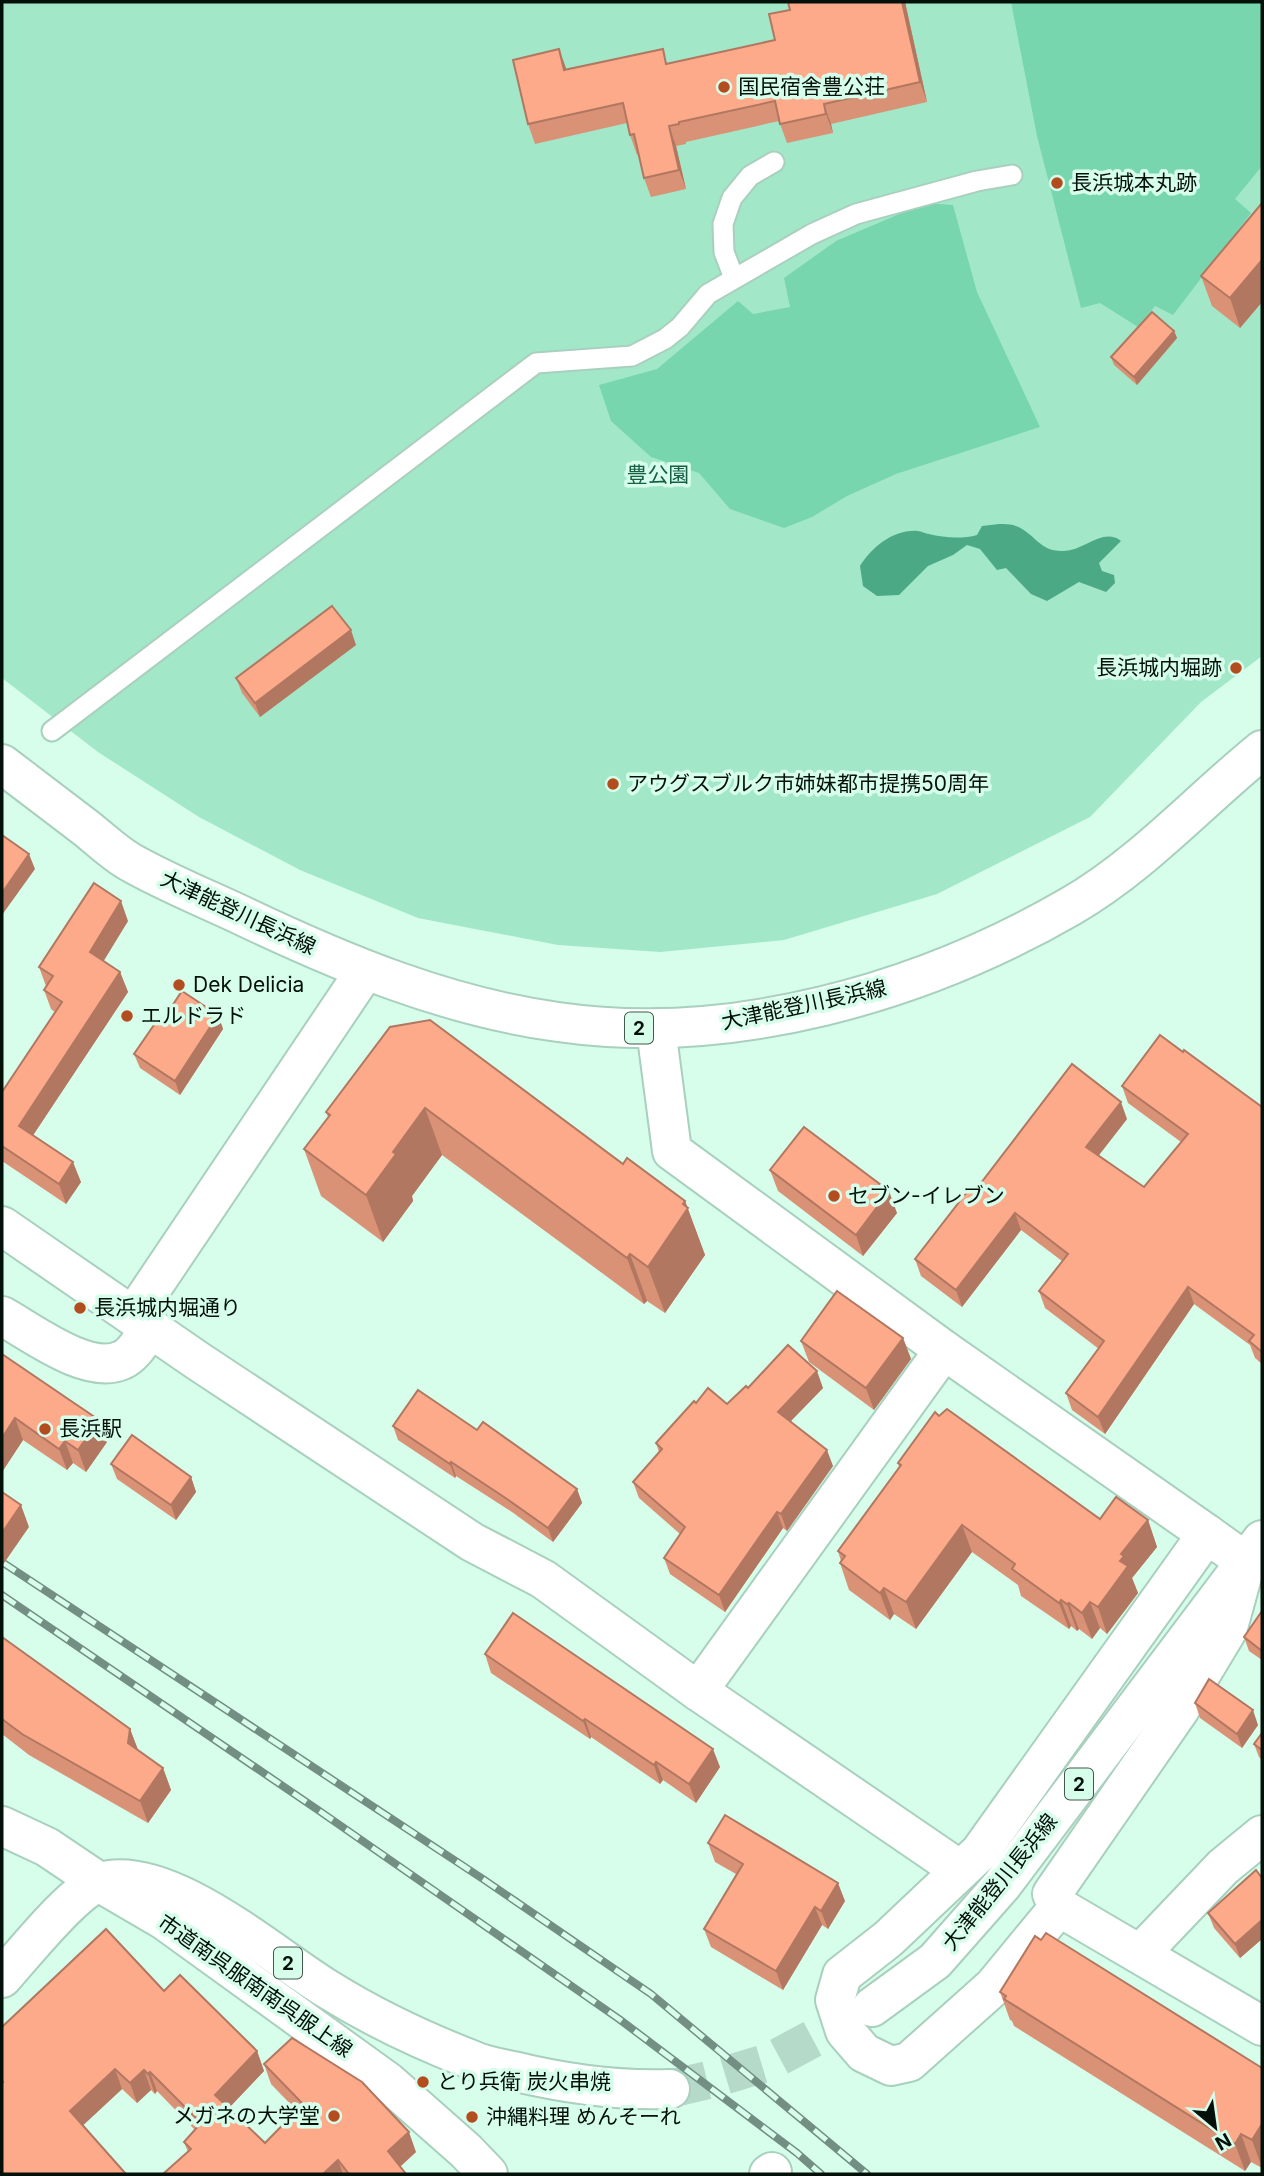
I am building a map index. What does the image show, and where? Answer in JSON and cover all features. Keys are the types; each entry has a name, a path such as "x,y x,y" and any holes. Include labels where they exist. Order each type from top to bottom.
{"street":[{"name":"大津能登川長浜線","path":"2,764 129,862 276,933 365,971 472,1004 558,1022 656,1030 755,1019 862,996 957,964 1073,905 1147,852 1262,750"},
{"path":"2,1315 66,1353 89,1362 120,1362 129,1356 142,1322 365,971"},
{"path":"656,1030 672,1152 944,1350 1208,1534 1254,1551 1227,1631 1180,1709 1052,1894 1059,1907 1257,2017"},
{"path":"2,1226 472,1542 534,1573 698,1691 960,1870"},
{"path":"698,1691 944,1350"},
{"path":"1059,1907 993,1987 909,2062 891,2066 864,2053 845,2031 835,2000 842,1975 888,1940 980,1852 1208,1534"},
{"name":"大津能登川長浜線","path":"872,2007 935,1961 1002,1885 1254,1551"},
{"name":"市道南呉服南南呉服上線","path":"2,1826 47,1847 99,1882 164,1920 388,2081 488,2174"},
{"path":"1140,1954 1223,1867 1262,1835"},
{"name":"2","path":"99,1882 141,1881 170,1889 202,1906 328,1990 381,2020 474,2062 570,2084 627,2090 670,2089"},
{"path":"2,1978 67,1906 99,1882"}],"lane":[{"path":"734,278 724,252 723,224 732,198 750,176 774,162"},
{"path":"52,731 536,363 632,356 665,339 680,327 708,294 812,234 856,214 977,181 1012,175"}],"green space":[{"name":"豊公園","path":"2,2 1262,2 1262,656 1201,702 1090,817 937,894 784,940 660,952 558,945 418,918 300,870 199,817 98,752 2,678"}],"shaded area":[{"path":"1011,2 1262,2 1262,166 1235,199 1251,213 1173,315 1155,306 1138,327 1100,303 1081,308 1037,136"},
{"path":"925,203 953,205 977,292 1040,427 896,474 847,496 812,517 784,528 730,509 699,473 651,457 611,421 599,385 657,369 738,301 753,314 790,307 784,278 836,241"},
{"path":"1010,524 1023,529 1043,546 1056,551 1071,550 1100,538 1114,537 1121,541 1099,563 1102,571 1114,575 1115,583 1106,592 1079,582 1047,601 1031,594 1006,568 997,570 980,549 967,545 953,555 928,566 899,595 877,596 863,586 860,566 877,546 892,536 918,531 953,538 966,537 977,535 982,526"}],"building":[{"path":"788,2 902,2 920,82 824,104 826,114 780,124 775,101 679,122 669,126 679,170 644,178 634,134 630,135 623,103 528,124 513,60 559,49 564,70 663,49 666,64 775,40 769,14 790,10"},
{"path":"1262,203 1262,260 1230,298 1201,276"},
{"path":"1152,312 1174,331 1134,377 1111,357"},
{"path":"332,606 351,630 255,703 236,678"},
{"path":"2,835 29,854 2,893"},
{"path":"94,883 121,901 90,952 120,972 19,1126 73,1162 59,1184 2,1146 2,1092 62,1002 44,990 53,976 39,967"},
{"path":"182,991 218,1015 175,1081 134,1054 156,1022 160,1024"},
{"path":"430,1020 623,1164 627,1158 685,1201 683,1204 688,1208 648,1267 630,1254 627,1258 425,1108 366,1195 304,1149 330,1115 326,1112 390,1027"},
{"path":"1160,1035 1262,1107 1262,1352 1249,1341 1254,1335 1188,1287 1098,1417 1066,1393 1104,1341 1039,1291 1068,1254 1015,1213 956,1290 915,1259 970,1188 974,1192 1072,1064 1121,1102 1086,1147 1144,1187 1188,1134 1122,1086"},
{"path":"804,1127 889,1191 856,1235 770,1170"},
{"path":"837,1291 903,1338 866,1388 801,1341"},
{"path":"788,1345 817,1371 778,1412 827,1450 781,1514 777,1512 719,1595 664,1558 685,1527 633,1482 662,1449 656,1443 708,1388 727,1404 746,1386 748,1388"},
{"path":"2,1354 99,1420 78,1450 65,1441 59,1449 15,1418 2,1438"},
{"path":"418,1390 477,1430 483,1422 577,1489 548,1528 393,1426"},
{"path":"947,1409 1100,1519 1116,1497 1148,1520 1121,1554 1124,1556 1120,1561 1128,1566 1098,1607 1090,1602 1082,1613 1069,1603 1061,1600 1059,1603 1012,1569 1015,1564 962,1525 906,1602 884,1588 880,1593 840,1563 845,1556 838,1551 901,1465 898,1463 935,1412 939,1416"},
{"path":"132,1435 191,1477 171,1505 111,1464"},
{"path":"2,1492 21,1505 2,1533"},
{"path":"1262,1611 1262,1651 1244,1637"},
{"path":"513,1613 713,1749 689,1784 656,1762 654,1765 585,1719 583,1721 485,1654"},
{"path":"2,1637 130,1729 128,1743 163,1768 140,1801 22,1734 2,1719"},
{"path":"1209,1679 1253,1710 1237,1734 1195,1703"},
{"path":"1262,1733 1262,1750 1254,1744"},
{"path":"725,1815 838,1883 821,1911 815,1907 776,1971 704,1929 743,1864 708,1843"},
{"path":"1256,1870 1262,1878 1262,1920 1235,1944 1208,1913"},
{"path":"106,1929 164,1991 180,1975 257,2051 215,2095 265,2143 303,2104 264,2064 292,2038 362,2082 409,2132 388,2151 406,2174 349,2174 338,2160 323,2174 163,2174 191,2149 184,2142 201,2123 150,2072 148,2074 144,2070 130,2083 115,2069 70,2111 126,2174 2,2174 2,2027"},
{"path":"1046,1933 1262,2068 1262,2124 1252,2140 1241,2134 1235,2144 1004,1999 1006,1996 1000,1992 1035,1936 1041,1940"}],"tunnel":[{"path":"670,2089 769,2062 870,2008"}],"railway":[{"path":"2,1562 483,1879 651,1994 867,2174"},
{"path":"2,1595 619,2019 821,2174"}],"place":[{"name":"国民宿舎豊公荘","path":"724,87"},
{"name":"長浜城本丸跡","path":"1057,183"},
{"name":"長浜城内堀跡","path":"1236,668"},
{"name":"アウグスブルク市姉妹都市提携50周年","path":"613,784"},
{"name":"Dek Delicia","path":"179,985"},
{"name":"エルドラド","path":"127,1016"},
{"name":"セブン-イレブン","path":"834,1196"},
{"name":"長浜城内堀通り","path":"80,1308"},
{"name":"長浜駅","path":"45,1429"},
{"name":"とり兵衛 炭火串焼","path":"423,2082"},
{"name":"メガネの大学堂","path":"334,2116"},
{"name":"沖縄料理 めんそーれ","path":"472,2117"}]}
